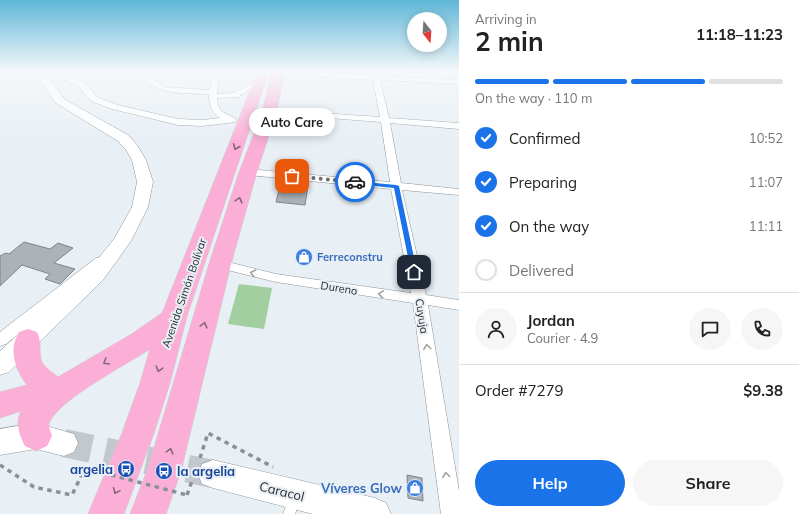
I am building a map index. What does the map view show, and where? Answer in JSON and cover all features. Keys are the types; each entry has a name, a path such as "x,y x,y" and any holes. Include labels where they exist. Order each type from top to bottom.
{"highway":[{"name":"Avenida Simón Bolívar","path":"106,514 129,462 155,383 174,318 204,237 223,179 238,121 255,95"},
{"path":"148,514 164,471 220,264 248,172 270,110 269,95"},
{"path":"36,436 33,427 34,417 57,393 140,342 174,318"},
{"path":"11,349 26,359 32,372 57,393"},
{"path":"0,405 23,398 57,393"}],"street":[{"path":"11,349 96,275 122,241 140,207 145,182 139,160 132,148 123,138 60,101 56,95"},
{"path":"91,95 94,99 121,109 182,123 238,121"},
{"path":"213,95 214,108 218,113 238,121"},
{"name":"Cuyuja","path":"380,95 396,186 420,300 452,514"},
{"path":"290,113 459,126"},
{"path":"248,172 459,192"},
{"path":"0,374 11,349 72,284 98,263 108,258"},
{"name":"Dureno","path":"220,264 276,278 459,305"},
{"path":"0,442 36,436 64,442"},
{"name":"Caracol","path":"213,474 291,500 375,514"}],"path":[{"path":"208,433 287,474 291,500"},
{"path":"0,465 34,487 72,496 85,468 187,495"}],"green space":[{"path":"239,284 272,288 264,329 228,324"}],"building":[{"path":"281,182 308,185 305,205 276,202"},
{"path":"24,242 50,249 58,243 73,248 54,263 75,269 60,284 45,279 50,274 22,265 0,286 0,256 6,253 9,254"},
{"name":"Ferreconstru","path":"300,252 310,253 308,262 299,261"},
{"name":"Víveres Glow","path":"407,475 422,478 423,501 408,498"}],"tunnel":[{"path":"64,443 213,474"}],"way so far":[{"path":"292,176 355,182"}],"place":[{"name":"Auto Care","path":"292,176"},
{"name":"Ferreconstru","path":"304,257"},
{"name":"argelia","path":"126,469"},
{"name":"la argelia","path":"164,471"},
{"name":"Víveres Glow","path":"415,488"}],"route":[{"path":"355,182 396,186 414,272"}]}
